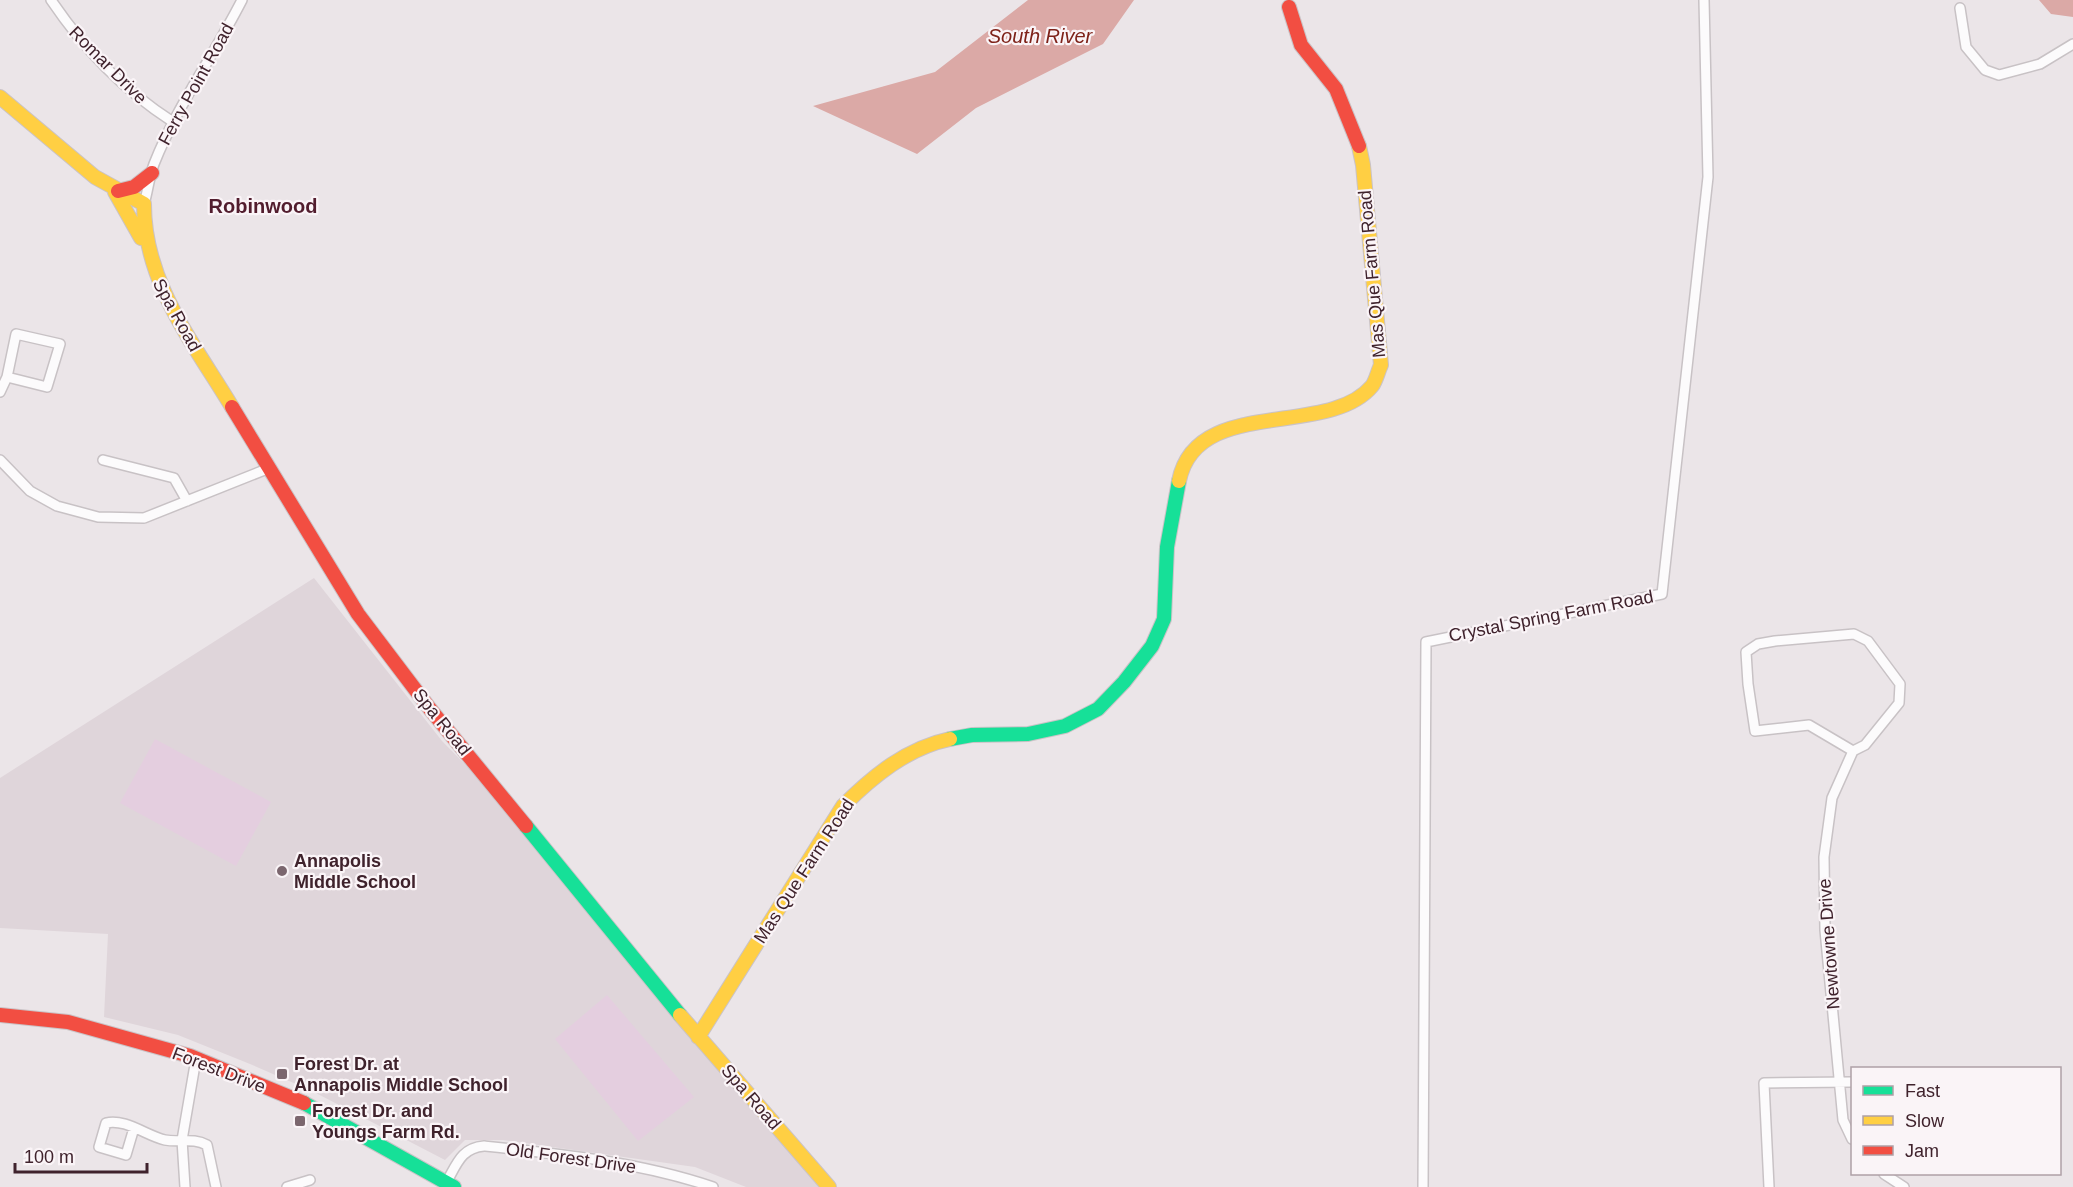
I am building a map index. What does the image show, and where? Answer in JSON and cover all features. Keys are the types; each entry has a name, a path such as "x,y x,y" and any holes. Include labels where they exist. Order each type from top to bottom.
{"street":[{"name":"Romar Drive","path":"51,0 74,35 135,98 173,122"},
{"name":"Ferry Point Road","path":"144,204 152,173 173,122 215,52 242,0"},
{"name":"Crystal Spring Farm Road","path":"1423,1187 1426,642 1662,594 1708,177 1704,0"},
{"name":"Mas Que Farm Road","path":"698,1037 843,806 876,774 915,750 948,739 964,735 1025,735 1075,722 1101,706 1120,687 1151,647 1162,628 1166,600 1166,565 1174,506 1180,471 1192,448 1218,434 1349,402 1369,390 1377,380 1381,365 1372,256 1363,165 1356,134 1336,89 1301,45 1289,8"},
{"path":"1960,8 1966,47 1985,70 1999,75 2040,64 2073,45"},
{"path":"0,97 95,177 144,204"},
{"path":"115,190 134,187 152,173"},
{"path":"115,190 145,245"},
{"name":"Spa Road","path":"144,204 147,258 166,297 267,469 358,614 430,709 698,1037 829,1187"},
{"path":"0,392 7,377 16,334 60,344 47,387 7,377"},
{"path":"0,460 30,491 57,507 98,517 144,518 267,469"},
{"path":"103,460 174,478 187,501"},
{"name":"Newtowne Drive","path":"1851,1136 1843,1120 1825,930 1824,857 1832,798 1853,751 1865,745 1899,703 1900,684 1868,641 1854,634 1822,635 1758,644 1746,652 1755,731 1809,725 1853,751"},
{"name":"Forest Drive","path":"0,1016 68,1023 196,1059 309,1105 450,1185"},
{"path":"185,1187 182,1140 196,1059"},
{"path":"1769,1187 1764,1083 1851,1082"},
{"path":"134,1128 166,1140 198,1140 207,1145 216,1187"},
{"name":"Old Forest Drive","path":"450,1185 465,1152 472,1147 484,1146 592,1159 666,1173 713,1187"},
{"path":"286,1187 310,1180"}],"shaded area":[{"name":"Annapolis Middle School","path":"314,578 442,741 529,829 823,1187 746,1187 695,1167 503,1140 465,1140 445,1160 312,1091 250,1064 178,1035 104,1017 108,934 0,928 0,778"},
{"path":"155,739 271,802 236,866 120,803"},
{"path":"607,995 694,1097 638,1141 555,1039"}],"water":[{"name":"South River","path":"1028,0 1134,0 1103,44 976,108 917,154 813,106 935,72"},
{"path":"2039,0 2073,0 2073,17 2051,14"}],"traffic: fast":[{"path":"950,739 972,735 1028,734 1065,726 1098,709 1124,682 1152,646 1164,619 1167,547 1179,481"},
{"path":"526,826 680,1015"},
{"path":"304,1103 454,1187"}],"traffic: slow":[{"path":"0,97 95,177 144,204 146,233 152,260 162,286 173,311 232,407"},
{"path":"1179,481 1190,454 1210,437 1236,427 1326,411 1352,402 1372,386 1381,365 1363,165 1359,146"},
{"path":"115,192 141,238"},
{"path":"698,1037 843,806 866,784 905,756 934,743 950,739"},
{"path":"680,1015 829,1187"}],"traffic: jam":[{"path":"1289,7 1301,45 1336,89 1359,146"},
{"path":"118,191 134,187 152,173"},
{"path":"232,407 358,614 430,709 526,826"},
{"path":"0,1015 68,1022 190,1056 304,1103"}],"place":[{"name":"Annapolis Middle School","path":"282,871"},
{"name":"Forest Dr. at Annapolis Middle School","path":"282,1074"},
{"name":"Forest Dr. and Youngs Farm Rd.","path":"300,1121"}],"district":[{"name":"Robinwood","path":"263,206"}]}
